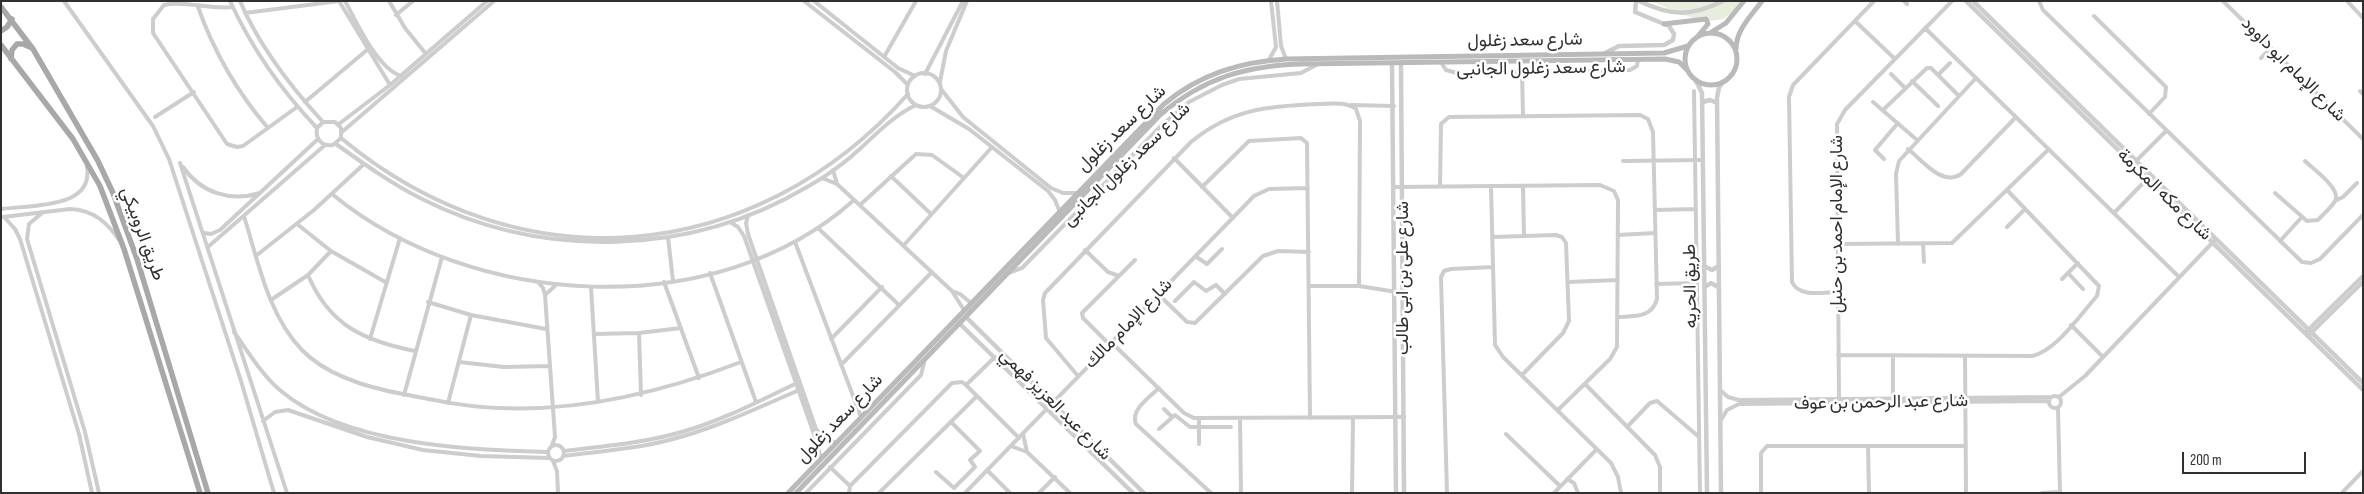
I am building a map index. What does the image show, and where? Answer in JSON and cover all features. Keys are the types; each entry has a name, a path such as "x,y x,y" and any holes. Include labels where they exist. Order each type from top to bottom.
{"main road":[{"path":"1697,38 1709,34 1726,23 1744,1"},
{"path":"1664,24 1706,19 1708,24 1688,46 1685,61 1687,70 1696,81 1709,85 1723,82 1729,78 1736,66 1737,36 1762,1"},
{"name":"طريق الروبيكي","path":"1,7 33,49 98,161 126,226 200,460 208,493"},
{"path":"1,31 7,28 12,19"},
{"path":"1709,34 1722,36 1728,40 1736,52"},
{"path":"11,59 12,50 17,44 23,44 33,49"},
{"name":"طريق الروبيكي","path":"1,46 73,138 100,186 124,249 200,493"},
{"name":"شارع سعد زغلول","path":"796,493 800,484 821,458 970,303 1002,274 1116,157 1164,104 1188,86 1235,65 1269,60 1664,53 1688,46"},
{"path":"1664,53 1665,59"},
{"path":"1510,56 1510,63"},
{"name":"شارع سعد زغلول","path":"788,493 800,484 924,363 1076,193 1161,114 1179,99 1206,83 1237,72 1267,66 1318,64 1442,64 1665,59 1679,62 1687,70"}],"street":[{"path":"64,1 153,126 173,166 274,493"},
{"path":"230,1 264,64 297,107 317,128 318,139 325,145"},
{"path":"240,1 272,60 323,122"},
{"path":"245,13 339,1 390,85"},
{"path":"345,1 378,57 389,70 401,76"},
{"path":"389,1 396,14 426,54"},
{"path":"396,14 414,1"},
{"path":"339,124 401,76 487,1"},
{"path":"342,132 494,1"},
{"path":"804,1 895,72 908,85"},
{"path":"814,1 902,71 915,76 925,74 934,77 964,117 1051,188 1063,193 1076,193"},
{"path":"884,57 916,1"},
{"path":"925,74 963,1"},
{"path":"930,106 939,99 946,51 968,1"},
{"path":"1269,60 1276,47 1272,1"},
{"path":"1277,1 1281,46 1286,59"},
{"path":"1605,53 1619,46 1670,43 1674,37 1674,31 1664,24 1635,12 1637,1 1675,14 1696,12 1723,1"},
{"path":"1838,292 1802,292 1796,289 1792,282 1789,97 1793,85 1874,1"},
{"name":"شارع الإمام احمد بن حنبل","path":"1839,401 1837,124 1845,110 1952,1"},
{"name":"شارع مكه المكرمة","path":"1966,1 1993,24 2102,131 2147,179 2214,241"},
{"name":"شارع مكه المكرمة","path":"1973,1 1993,24"},
{"path":"2039,1 2043,10 2302,262 2316,262 2363,215"},
{"name":"شارع الإمام ابو داوود","path":"2223,1 2363,139"},
{"path":"2347,1 2363,18"},
{"path":"233,7 198,7 181,2 164,5 158,11 152,25 157,39 194,92 223,140 231,146 243,146 297,107"},
{"path":"198,7 213,44 229,75 268,128"},
{"path":"2094,16 2166,88 2165,97 2149,114"},
{"path":"1855,21 1895,59"},
{"path":"1925,28 2179,277"},
{"path":"1276,47 1281,46"},
{"path":"2261,58 2270,48"},
{"path":"305,102 367,50"},
{"name":"شارع سعد زغلول الجانبى","path":"1442,64 1446,70 1451,72 1630,70 1637,66 1638,60"},
{"path":"1938,75 1950,63"},
{"name":"شارع سعد زغلول الجانبى","path":"1002,274 1022,268 1155,132 1189,102 1222,85 1239,79 1301,73 1318,64"},
{"name":"شارع على بن ابى طالب","path":"1392,64 1394,106 1396,493"},
{"name":"شارع على بن ابى طالب","path":"1402,64 1404,493"},
{"path":"1883,110 1927,68 1938,75 1959,96"},
{"path":"1522,72 1523,116"},
{"path":"1891,74 1905,88"},
{"path":"915,76 908,85 908,94 916,105"},
{"path":"1898,244 1896,174 1899,161 1908,149 1976,78"},
{"name":"طريق الحريه","path":"1696,81 1702,93 1707,493"},
{"path":"1912,81 1938,106"},
{"name":"طريق الحريه","path":"1722,493 1717,92 1723,82"},
{"path":"1393,83 1401,83"},
{"path":"1694,91 1700,493"},
{"path":"155,117 194,92"},
{"path":"341,138 374,164 408,186 479,218 520,229 562,236 640,235 713,222 766,202 795,188 848,152 908,94"},
{"path":"1702,102 1710,100 1717,103"},
{"path":"1873,102 1917,140"},
{"path":"209,246 325,145 336,144 364,164 425,201 497,228 528,236 577,242 622,242 668,237 730,222 786,199 822,178 892,121 916,105 930,106 959,121 1048,192 1059,210"},
{"path":"1351,105 1359,114 1360,121 1359,286"},
{"path":"1078,376 1046,338 1043,298 1046,291 1174,158 1208,130 1248,111 1279,106 1394,106"},
{"path":"1440,186 1441,124 1445,119 1640,115 1648,119 1653,128 1657,299 1652,310 1642,315 1618,317"},
{"path":"1908,149 1942,176 1954,178 2016,116"},
{"path":"317,128 323,122 332,120 339,124 342,132 341,138 336,144"},
{"path":"1884,159 1875,150 1898,123"},
{"name":"شارع مكه المكرمة","path":"2102,131 2136,161 2363,390"},
{"path":"2136,161 2166,131"},
{"path":"1202,186 1250,141 1301,138 1307,143 1310,418"},
{"path":"204,232 211,234 220,230 318,139"},
{"path":"904,245 992,147"},
{"path":"1838,244 1947,244 1957,240 2048,149"},
{"path":"860,205 911,157 922,153 932,155 964,178"},
{"path":"1,209 69,200 79,194 86,184 88,173 83,155"},
{"path":"1174,158 1232,218"},
{"path":"1622,160 1703,160"},
{"path":"2305,161 2333,187 2336,194 2335,201"},
{"path":"173,166 180,163"},
{"path":"180,163 196,182 215,193 239,197 262,193"},
{"path":"180,163 209,246 234,332 287,493"},
{"path":"257,255 297,224 364,164"},
{"path":"833,170 837,184"},
{"path":"890,176 931,214"},
{"path":"822,178 837,184 904,245 952,291 964,310"},
{"path":"2114,213 2147,179"},
{"path":"2275,193 2301,218 2308,221 2318,220 2335,201 2343,198 2357,183"},
{"path":"1491,186 1495,345 1498,352 1597,449 1615,470 1620,493"},
{"path":"1523,186 1524,236"},
{"path":"1394,187 1609,187 1614,191 1618,200 1619,340 1614,353 1558,410"},
{"name":"شارع الإمام مالك","path":"964,493 1254,196 1263,190 1308,188"},
{"path":"1838,355 1965,356 2037,354 2052,346 2097,296 2099,289 2097,282 2007,190"},
{"path":"332,194 364,218 400,238 442,257 498,274 538,282 591,286 673,281 710,273 754,260 795,242 818,228 854,200"},
{"path":"69,200 70,209"},
{"path":"2,217 70,209 86,212 101,219 124,249"},
{"path":"1655,210 1696,209"},
{"path":"2008,227 2025,209"},
{"path":"42,213 33,219 27,228 27,239 32,261 85,432 99,493"},
{"path":"748,215 747,231 754,260 821,458"},
{"path":"244,216 271,300 284,325 305,353 352,380 448,403 499,408 552,406 598,402 641,395 699,378 741,362"},
{"path":"2,217 18,234 70,400 92,493"},
{"path":"2280,241 2301,218"},
{"path":"730,222 741,230 754,260 816,429 823,437 837,443"},
{"path":"297,224 331,251 387,283"},
{"path":"818,228 900,305"},
{"path":"1618,235 1655,233"},
{"path":"1492,237 1556,235 1562,237 1566,242 1569,314 1566,327 1522,375"},
{"path":"668,237 673,281"},
{"path":"370,339 400,238"},
{"path":"2058,408 2052,408 2049,402 2052,397 2059,397 2079,382 2214,241"},
{"path":"795,242 861,417"},
{"path":"1923,244 1924,262"},
{"path":"1195,256 1207,264 1222,249"},
{"path":"1085,250 1108,272 1119,276"},
{"path":"1158,294 1187,322 1192,324 1268,253 1278,250 1309,252"},
{"path":"271,300 308,275 331,251"},
{"path":"404,394 442,257"},
{"path":"1135,260 1084,311 1082,316 1184,413 1199,419 1404,417"},
{"path":"26,263 32,261"},
{"path":"2062,279 2078,263"},
{"path":"1704,266 1712,270 1719,266"},
{"path":"1447,493 1441,277 1448,270 1493,267"},
{"path":"841,365 932,272"},
{"path":"1108,272 1111,284"},
{"path":"710,273 756,402"},
{"path":"2068,273 2083,289"},
{"path":"308,275 316,292 332,315 353,331 370,339 415,351"},
{"path":"2308,333 2363,276"},
{"path":"1568,282 1618,280"},
{"path":"538,282 543,288 545,295 555,437 563,455 557,471 558,493"},
{"path":"664,282 699,378"},
{"path":"1175,300 1194,282 1206,291 1216,285 1225,294"},
{"path":"2308,333 2363,282"},
{"path":"1656,284 1697,283"},
{"path":"1705,287 1711,283 1719,288"},
{"path":"545,295 557,284"},
{"path":"591,286 598,402"},
{"path":"1309,286 1359,286 1403,293"},
{"path":"831,339 882,287"},
{"path":"952,291 960,294 970,303"},
{"path":"428,302 471,315 546,329"},
{"path":"448,403 471,315"},
{"name":"شارع عبد العزيز فهمي","path":"966,317 1144,493"},
{"name":"شارع عبد العزيز فهمي","path":"959,323 1133,493"},
{"path":"2071,326 2103,358"},
{"path":"594,334 639,333 681,328"},
{"path":"234,332 261,371 277,388 299,404 329,419 394,438 440,447 483,451 547,452"},
{"path":"976,339 982,332"},
{"path":"639,333 641,395"},
{"name":"شارع مكه المكرمة","path":"2308,333 2363,383"},
{"path":"1893,356 1893,398"},
{"path":"1965,356 1966,493"},
{"path":"966,385 995,358"},
{"path":"459,362 504,367 549,366"},
{"path":"806,493 920,375 924,363"},
{"path":"849,493 850,486 948,385 957,382 966,385 1019,438"},
{"path":"263,421 275,412 288,410 367,437 423,450 481,456 551,459 563,455 666,436 706,424 795,384"},
{"path":"1584,384 1658,460 1660,493"},
{"path":"1159,388 1136,411 1134,415 1136,424 1211,493"},
{"name":"شارع عبد الرحمن بن عوف","path":"1720,390 1728,397 1739,400 1965,400 2052,397"},
{"path":"563,455 632,448 680,437 798,391"},
{"path":"880,493 977,396"},
{"path":"2042,493 2060,493 2058,408 2062,402 2059,397"},
{"name":"شارع عبد الرحمن بن عوف","path":"1721,420 1727,410 1739,404 1893,398 2049,402"},
{"path":"1627,427 1650,403 1658,401 1699,437"},
{"path":"1164,408 1172,417"},
{"path":"1159,429 1175,415 1190,427 1231,427"},
{"path":"1352,493 1353,417"},
{"path":"1199,419 1199,444"},
{"path":"1240,419 1241,493"},
{"path":"936,472 954,488 976,466 970,460 980,450 951,422"},
{"path":"1023,434 1027,452"},
{"path":"1506,434 1560,486"},
{"path":"547,452 555,437"},
{"path":"552,445 559,445"},
{"path":"1011,446 1027,452 1070,493"},
{"path":"1761,493 1760,456 1762,450 1767,446 1966,446"},
{"path":"1868,446 1869,493"},
{"path":"1554,493 1597,449"},
{"path":"547,452 557,471"},
{"path":"830,467 850,486"},
{"path":"987,470 1010,493"},
{"path":"2342,493 2363,471"},
{"path":"88,474 95,472"},
{"path":"1040,493 1055,477"},
{"path":"1567,479 1574,483 1578,493"},
{"path":"90,486 98,483"}],"green space":[{"path":"1651,1 1740,1 1730,14 1722,19 1713,21 1691,17"}]}
